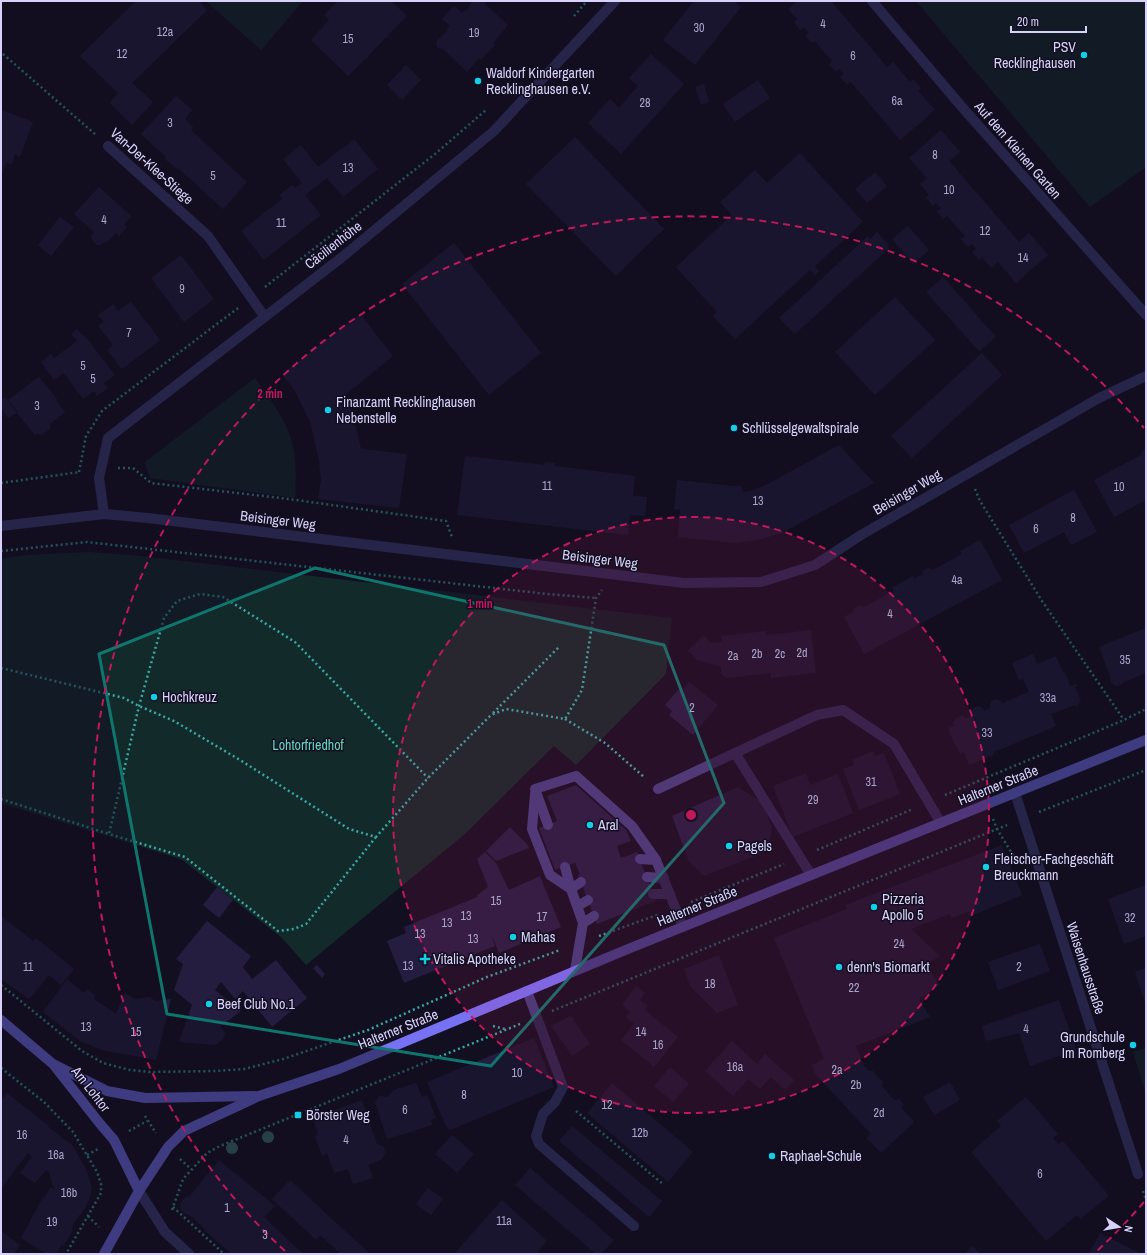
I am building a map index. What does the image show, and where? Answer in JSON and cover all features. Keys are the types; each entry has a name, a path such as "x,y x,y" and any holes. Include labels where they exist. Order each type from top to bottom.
{"main road":[{"name":"Halterner Straße","path":"104,1254 138,1191 168,1147 184,1132 259,1096 339,1069 575,970 1146,740"},
{"name":"Am Lohtor","path":"1,1020 53,1064 114,1140 138,1191"},
{"name":"Halterner Straße","path":"53,1064 107,1091 145,1098 259,1096"}],"street":[{"name":"Cäcilienhöhe","path":"104,514 99,478 108,438 341,258 494,131 615,1"},
{"name":"Auf dem Kleinen Garten","path":"872,1 962,107 1146,315"},
{"name":"Van-Der-Klee-Stiege","path":"108,146 208,236 264,316"},
{"name":"Beisinger Weg","path":"1,526 104,514 148,518 684,583 761,582 815,564 867,532 1099,398 1146,376"},
{"path":"658,789 817,715 843,710 894,744 941,823"},
{"path":"735,753 811,875"},
{"path":"535,789 576,776 632,826 656,860 683,926"},
{"path":"535,789 548,824"},
{"path":"535,789 532,829 550,875 571,889"},
{"name":"Waisenhausstraße","path":"1015,793 1138,1174"},
{"path":"640,859 656,860"},
{"path":"565,867 571,889 584,923 575,970"},
{"path":"647,878 664,878"},
{"path":"571,889 581,882"},
{"path":"653,894 670,894"},
{"path":"578,906 588,900"},
{"path":"584,923 594,916"},
{"path":"527,991 562,1087 555,1102 543,1114 536,1136 539,1144 634,1226"},
{"path":"138,1191 165,1232 189,1254"}],"path":[{"path":"572,19 587,1"},
{"name":"Van-Der-Klee-Stiege","path":"3,54 73,113 108,146"},
{"path":"79,472 86,436 102,411 251,298 435,154 488,109"},
{"path":"1,484 101,469 133,468 151,483 289,499 446,521"},
{"path":"968,474 980,501 1042,601 1124,720"},
{"path":"1,552 87,542 546,594 596,598 582,690 565,719"},
{"path":"109,834 139,706 164,618 177,601 200,594 223,597 295,642 428,778"},
{"path":"1,799 184,857 278,931 294,929 306,924 376,838 428,778 559,648"},
{"path":"1,668 124,698 139,706 174,720 349,829 376,838"},
{"path":"1,984 82,1051 103,1063 130,1070 150,1072 184,1073 244,1069 283,1059 368,1030 487,977 676,908 799,858 1124,720 1146,709"},
{"path":"491,715 506,710 565,719 605,744 658,789"},
{"path":"165,1232 172,1207 183,1179 207,1153 220,1146 1146,770"},
{"path":"1,1068 44,1102 74,1132 97,1172 101,1193 66,1254"},
{"path":"150,1072 145,1098 144,1115 150,1126 168,1147 192,1169"},
{"path":"576,1111 664,1185"},
{"path":"172,1207 224,1254"}],"highlighted area":[{"path":"315,568 664,645 724,803 491,1066 167,1014 99,654"}],"green space":[{"path":"303,1 261,50 207,2"},
{"path":"916,1 1146,1 1146,167 1090,207"},
{"path":"255,378 278,411 292,441 296,474 295,498 150,478 145,462"},
{"name":"Lohtorfriedhof","path":"89,552 140,556 672,618 666,674 576,765 554,746 465,834 306,965 281,937 181,859 1,803 1,559 28,555"},
{"path":"1146,1048 1146,1095 1133,1052"}],"building":[{"path":"136,1 199,1 207,10 132,83 153,102 132,125 110,103 118,93 80,56"},
{"path":"338,1 391,1 407,16 388,35 388,38 387,36 368,56 368,59 367,58 363,61 348,76 311,40 329,20 324,15"},
{"path":"473,1 484,1 485,4 508,25 493,43 495,45 481,60 479,58 467,72 443,49 438,48 436,43 450,26 442,19 454,6 462,13 465,10 466,11"},
{"path":"694,1 734,1 741,7 695,65 663,40"},
{"path":"797,1 831,1 887,67 893,62 910,82 913,79 921,88 918,91 935,110 900,140 851,82 847,85 840,77 844,74 839,69 836,72 829,64 832,61 815,41 812,43 805,36 809,33 804,27 800,30 794,22 797,19 788,9"},
{"path":"651,54 684,84 621,154 588,123 610,99 619,108 638,86 629,78"},
{"path":"406,65 421,80 402,100 387,85"},
{"path":"758,80 770,98 735,122 723,104"},
{"path":"704,84 709,102 701,105 695,87"},
{"path":"176,96 192,110 185,119 193,127 191,130 247,182 223,209 178,168 177,169 165,159 166,157 141,134"},
{"path":"1,110 33,122 20,157 15,154 12,164 6,163 1,176"},
{"path":"941,130 960,152 949,161 1019,242 1029,233 1048,255 1016,283 998,262 991,268 982,257 979,260 972,252 976,249 972,244 967,247 961,239 965,236 947,216 943,219 937,211 941,208 936,203 933,206 926,198 929,195 920,184 927,178 909,158"},
{"path":"575,137 664,229 616,276 526,184"},
{"path":"354,139 378,169 343,197 327,178 305,195 321,215 264,260 241,231 282,199 279,195 292,185 295,188 302,183 283,159 301,145 318,167"},
{"path":"800,153 863,222 815,266 819,271 815,275 810,270 735,339 713,316 717,312 676,267 732,215 720,202 755,170 767,183"},
{"path":"875,172 887,186 867,203 855,189"},
{"path":"99,187 131,216 124,224 127,227 119,236 116,233 106,243 97,245 91,237 94,232 74,214"},
{"path":"60,217 74,227 51,256 38,245"},
{"path":"908,226 929,250 913,264 892,239"},
{"path":"877,232 889,245 887,246 889,248 795,334 779,318 868,236 870,239"},
{"path":"454,243 541,353 489,395 402,284"},
{"path":"181,255 214,299 184,322 151,278"},
{"path":"943,277 996,337 979,351 926,292"},
{"path":"895,297 935,340 875,395 835,352"},
{"path":"131,302 160,340 122,369 107,350 113,345 98,326 104,322 98,315 113,304 118,311"},
{"name":"Finanzamt Recklinghausen Nebenstelle","path":"360,314 393,356 345,395 352,412 361,449 407,454 399,508 318,499 321,480 319,461 311,424 295,391 282,374"},
{"path":"77,329 83,336 84,335 115,375 104,383 108,388 97,396 94,391 83,399 64,373 54,380 41,362 51,354 54,358 77,341 71,334"},
{"path":"982,353 1002,375 912,458 891,436"},
{"path":"39,377 57,399 56,400 65,412 50,424 50,429 42,435 35,435 8,400"},
{"path":"5,397 17,413 8,418 1,409 1,400"},
{"path":"839,445 874,483 782,533 758,540 736,543 678,537 680,510 674,509 677,480 742,486 743,492 750,491 766,485"},
{"path":"1146,449 1146,500 1114,517 1094,480 1141,455 1142,451"},
{"path":"465,456 545,465 545,462 555,463 555,466 635,476 633,496 647,497 645,516 630,515 628,535 457,515"},
{"path":"1074,490 1097,532 1071,545 1064,532 1024,553 1009,525"},
{"path":"980,540 1002,580 864,654 844,617 853,612 854,608 860,605 864,607 894,591 892,588 911,577 913,576 914,579 922,575 923,571 928,568 933,570 962,554 960,551"},
{"path":"1146,628 1146,673 1116,686 1111,682 1099,647"},
{"path":"811,630 816,673 771,678 771,673 727,678 721,674 721,667 697,660 688,651 704,635 711,643 722,642 721,636 766,631 766,635"},
{"path":"1033,654 1037,664 1056,656 1063,673 1065,672 1070,686 1076,684 1077,686 1075,687 1081,702 1077,704 1078,706 1076,707 1075,705 1051,714 1056,726 994,752 994,755 969,765 964,752 960,754 955,743 954,744 948,728 954,726 953,723 956,718 963,715 965,718 972,716 971,713 973,708 978,706 983,708 984,711 990,708 991,701 996,699 1002,703 1029,692 1023,678 1019,680 1012,663"},
{"path":"689,682 718,705 693,735 669,715 672,711 665,705 679,689 681,691"},
{"path":"873,751 875,756 884,753 900,794 859,810 843,769 854,765 852,760"},
{"path":"806,773 810,785 838,774 853,813 793,837 773,786"},
{"path":"576,785 626,830 631,841 617,846 621,858 637,852 656,901 597,924 578,875 580,874 575,863 555,870 539,828 557,821 547,796"},
{"path":"738,787 762,802 772,827 768,851 704,876 689,862 672,816"},
{"path":"510,827 527,844 529,848 496,861 486,851"},
{"path":"1002,845 1022,895 973,915 971,911 952,918 950,914 911,929 940,956 926,965 940,985 919,999 930,1017 856,1046 864,1066 869,1071 873,1071 883,1082 882,1086 894,1100 899,1099 904,1105 901,1107 914,1122 881,1153 867,1138 871,1134 815,1074 812,1065 824,1059 774,938 847,909 845,905"},
{"path":"485,852 496,863 509,890 540,876 561,927 499,953 491,933 495,946 404,983 387,941 406,933 404,927 477,897 477,895 488,887 477,859"},
{"path":"1146,885 1146,936 1124,944 1108,899"},
{"path":"217,887 233,900 219,918 203,905"},
{"path":"1,916 33,941 36,938 74,969 61,985 49,975 29,999 1,979"},
{"path":"207,921 251,956 243,967 252,979 276,960 307,998 272,1027 243,991 235,999 221,982 215,990 241,1011 220,1027 225,1034 223,1039 217,1044 213,1045 179,1042 192,1005 174,990 183,964 176,959"},
{"path":"1040,944 1050,971 998,990 988,962"},
{"path":"719,955 738,1005 717,1013 690,986 684,969"},
{"path":"317,965 325,974 322,978 313,968"},
{"path":"1146,968 1146,1006 1135,972"},
{"path":"67,979 84,993 87,989 95,995 94,999 116,1014 125,993 135,999 149,997 156,1001 171,999 156,1060 102,1050 80,1041 43,1012"},
{"path":"636,986 645,993 640,1000 648,1006 645,1010 678,1037 654,1067 621,1040 634,1024 626,1017 630,1012 622,1005"},
{"path":"1059,1000 1076,1050 1030,1066 1019,1033 986,1041 982,1026"},
{"path":"571,1016 590,1044 572,1056 551,1026"},
{"path":"534,1038 554,1087 450,1130 446,1126 427,1082"},
{"path":"732,1041 757,1064 765,1054 794,1080 785,1090 771,1077 760,1089 748,1079 733,1096 705,1071"},
{"path":"670,1067 689,1084 673,1102 654,1086"},
{"path":"950,1082 960,1100 934,1115 923,1097"},
{"path":"416,1083 422,1097 427,1095 436,1118 431,1120 432,1125 387,1139 375,1102 379,1096 387,1097 394,1090"},
{"path":"612,1083 693,1152 668,1182 587,1113"},
{"path":"7,1093 72,1145 86,1169 92,1188 90,1198 81,1215 79,1215 71,1229 73,1230 64,1245 62,1244 56,1254 47,1254 21,1238 43,1197 44,1198 51,1187 54,1189 49,1172 46,1170 35,1183 20,1173 32,1157 28,1153 1,1188 1,1100"},
{"path":"1026,1097 1058,1134 1053,1138 1058,1144 1063,1141 1109,1196 1080,1219 1077,1215 1046,1241 971,1152 1001,1126 997,1121"},
{"path":"362,1100 377,1144 384,1147 385,1153 382,1159 368,1165 373,1178 353,1184 348,1169 334,1173 327,1153 322,1156 315,1136 318,1134 313,1118"},
{"path":"572,1126 662,1201 649,1217 559,1141"},
{"path":"452,1135 474,1154 457,1173 435,1154"},
{"path":"219,1160 275,1206 264,1217 302,1253 301,1254 232,1254 205,1231 205,1229 191,1216 182,1212 180,1206 181,1202 186,1197 190,1196"},
{"path":"530,1168 614,1240 601,1254 596,1254 515,1185"},
{"path":"290,1180 370,1254 341,1254 320,1235 316,1240 272,1199"},
{"path":"428,1188 443,1199 431,1215 416,1204"},
{"path":"502,1200 547,1241 536,1254 454,1254"},
{"path":"1,1231 20,1245 14,1254 1,1254"},
{"path":"1100,1233 1141,1254 1089,1254"},
{"path":"972,1246 981,1254 965,1254"}],"place":[{"name":"PSV Recklinghausen","path":"1084,55"},
{"name":"Waldorf Kindergarten Recklinghausen e.V.","path":"478,81"},
{"name":"Finanzamt Recklinghausen Nebenstelle","path":"328,410"},
{"name":"Schlüsselgewaltspirale","path":"734,428"},
{"name":"Hochkreuz","path":"154,697"},
{"name":"Aral","path":"590,825"},
{"name":"Pagels","path":"729,846"},
{"name":"Fleischer-Fachgeschäft Breuckmann","path":"986,867"},
{"name":"Pizzeria Apollo 5","path":"874,907"},
{"name":"Mahas","path":"513,937"},
{"name":"Vitalis Apotheke","path":"425,959"},
{"name":"denn's Biomarkt","path":"839,967"},
{"name":"Beef Club No.1","path":"209,1004"},
{"name":"Grundschule Im Romberg","path":"1133,1045"},
{"name":"Börster Weg","path":"298,1115"},
{"name":"Raphael-Schule","path":"772,1156"}]}
